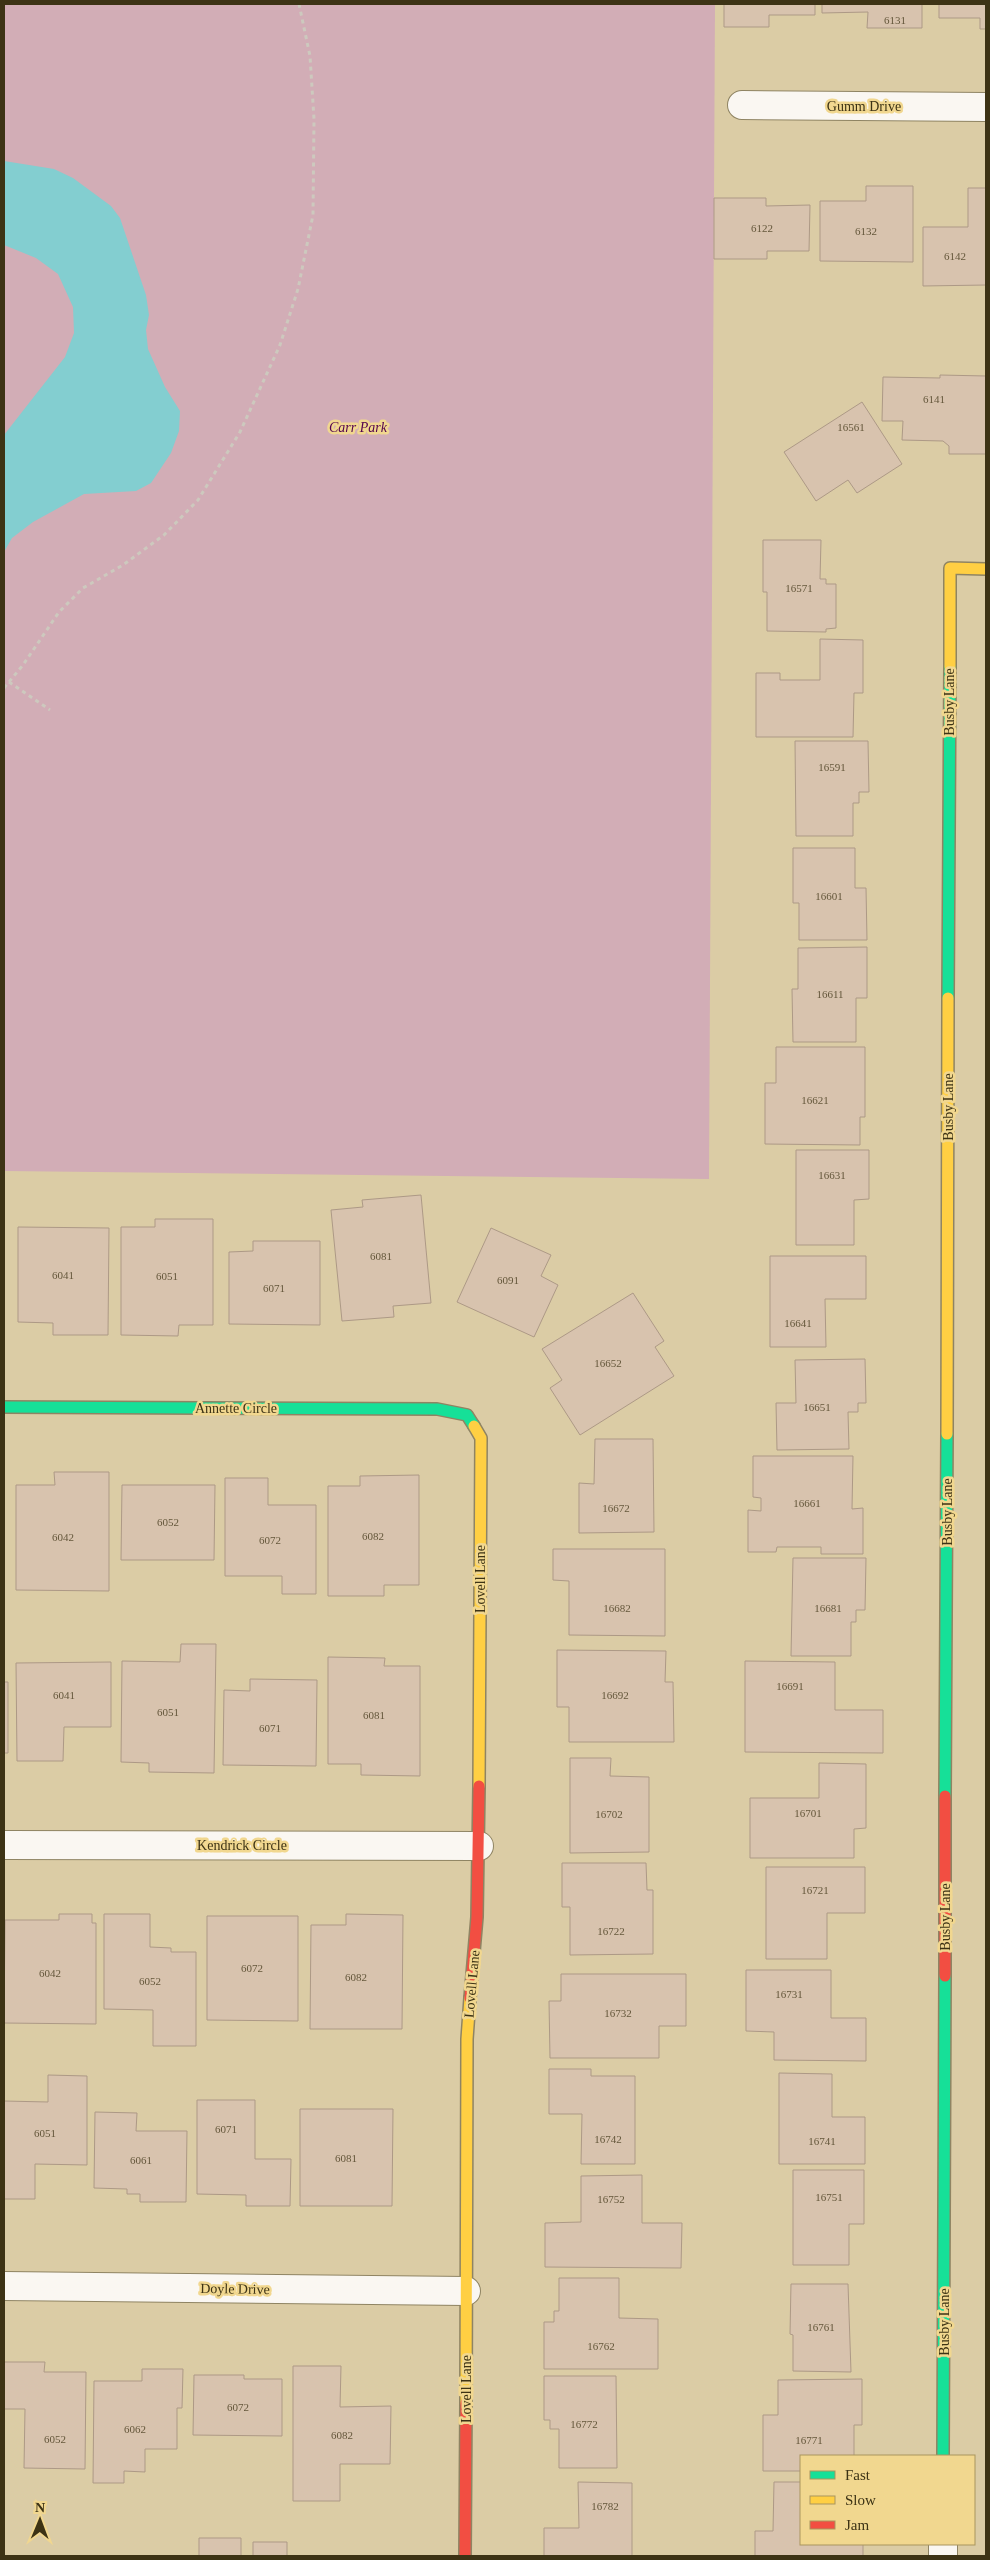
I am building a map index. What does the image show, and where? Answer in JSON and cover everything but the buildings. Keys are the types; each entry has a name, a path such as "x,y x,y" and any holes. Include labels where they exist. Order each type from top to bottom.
{"street":[{"name":"Gumm Drive","path":"742,105 986,107"},
{"name":"Busby Lane","path":"943,2455 950,568 986,569"},
{"name":"Annette Circle","path":"4,1407 437,1409 467,1415"},
{"name":"Lovell Lane","path":"465,2556 467,2039 477,1917 480,1846 481,1438 467,1415"},
{"name":"Kendrick Circle","path":"4,1845 480,1846"},
{"name":"Doyle Drive","path":"4,2286 466,2291"}],"path":[{"path":"4,688 59,612 83,588 123,565 164,535 198,500 240,432 280,345 298,289 313,215 314,119 312,74 299,4"},
{"path":"8,682 50,710"}],"green space":[{"name":"Carr Park","path":"4,4 715,4 709,1179 4,1171"}],"water":[{"path":"4,161 54,169 73,178 111,206 120,218 146,295 149,315 146,330 148,349 165,387 180,411 179,431 171,453 151,483 136,491 84,494 33,522 12,538 4,552 4,435 65,357 74,333 73,307 58,274 36,258 4,245"}],"traffic: fast":[{"path":"948,998 950,667"},
{"path":"4,1407 437,1409 467,1415 474,1426"},
{"path":"945,1796 947,1434"},
{"path":"943,2455 945,1976"}],"traffic: slow":[{"path":"950,667 950,568 986,569"},
{"path":"947,1434 948,998"},
{"path":"474,1426 481,1438 479,1786"},
{"path":"466,2403 467,2039 470,1998"}],"traffic: jam":[{"path":"470,1998 477,1917 479,1786"},
{"path":"945,1796 945,1976"},
{"path":"465,2556 466,2403"}]}
